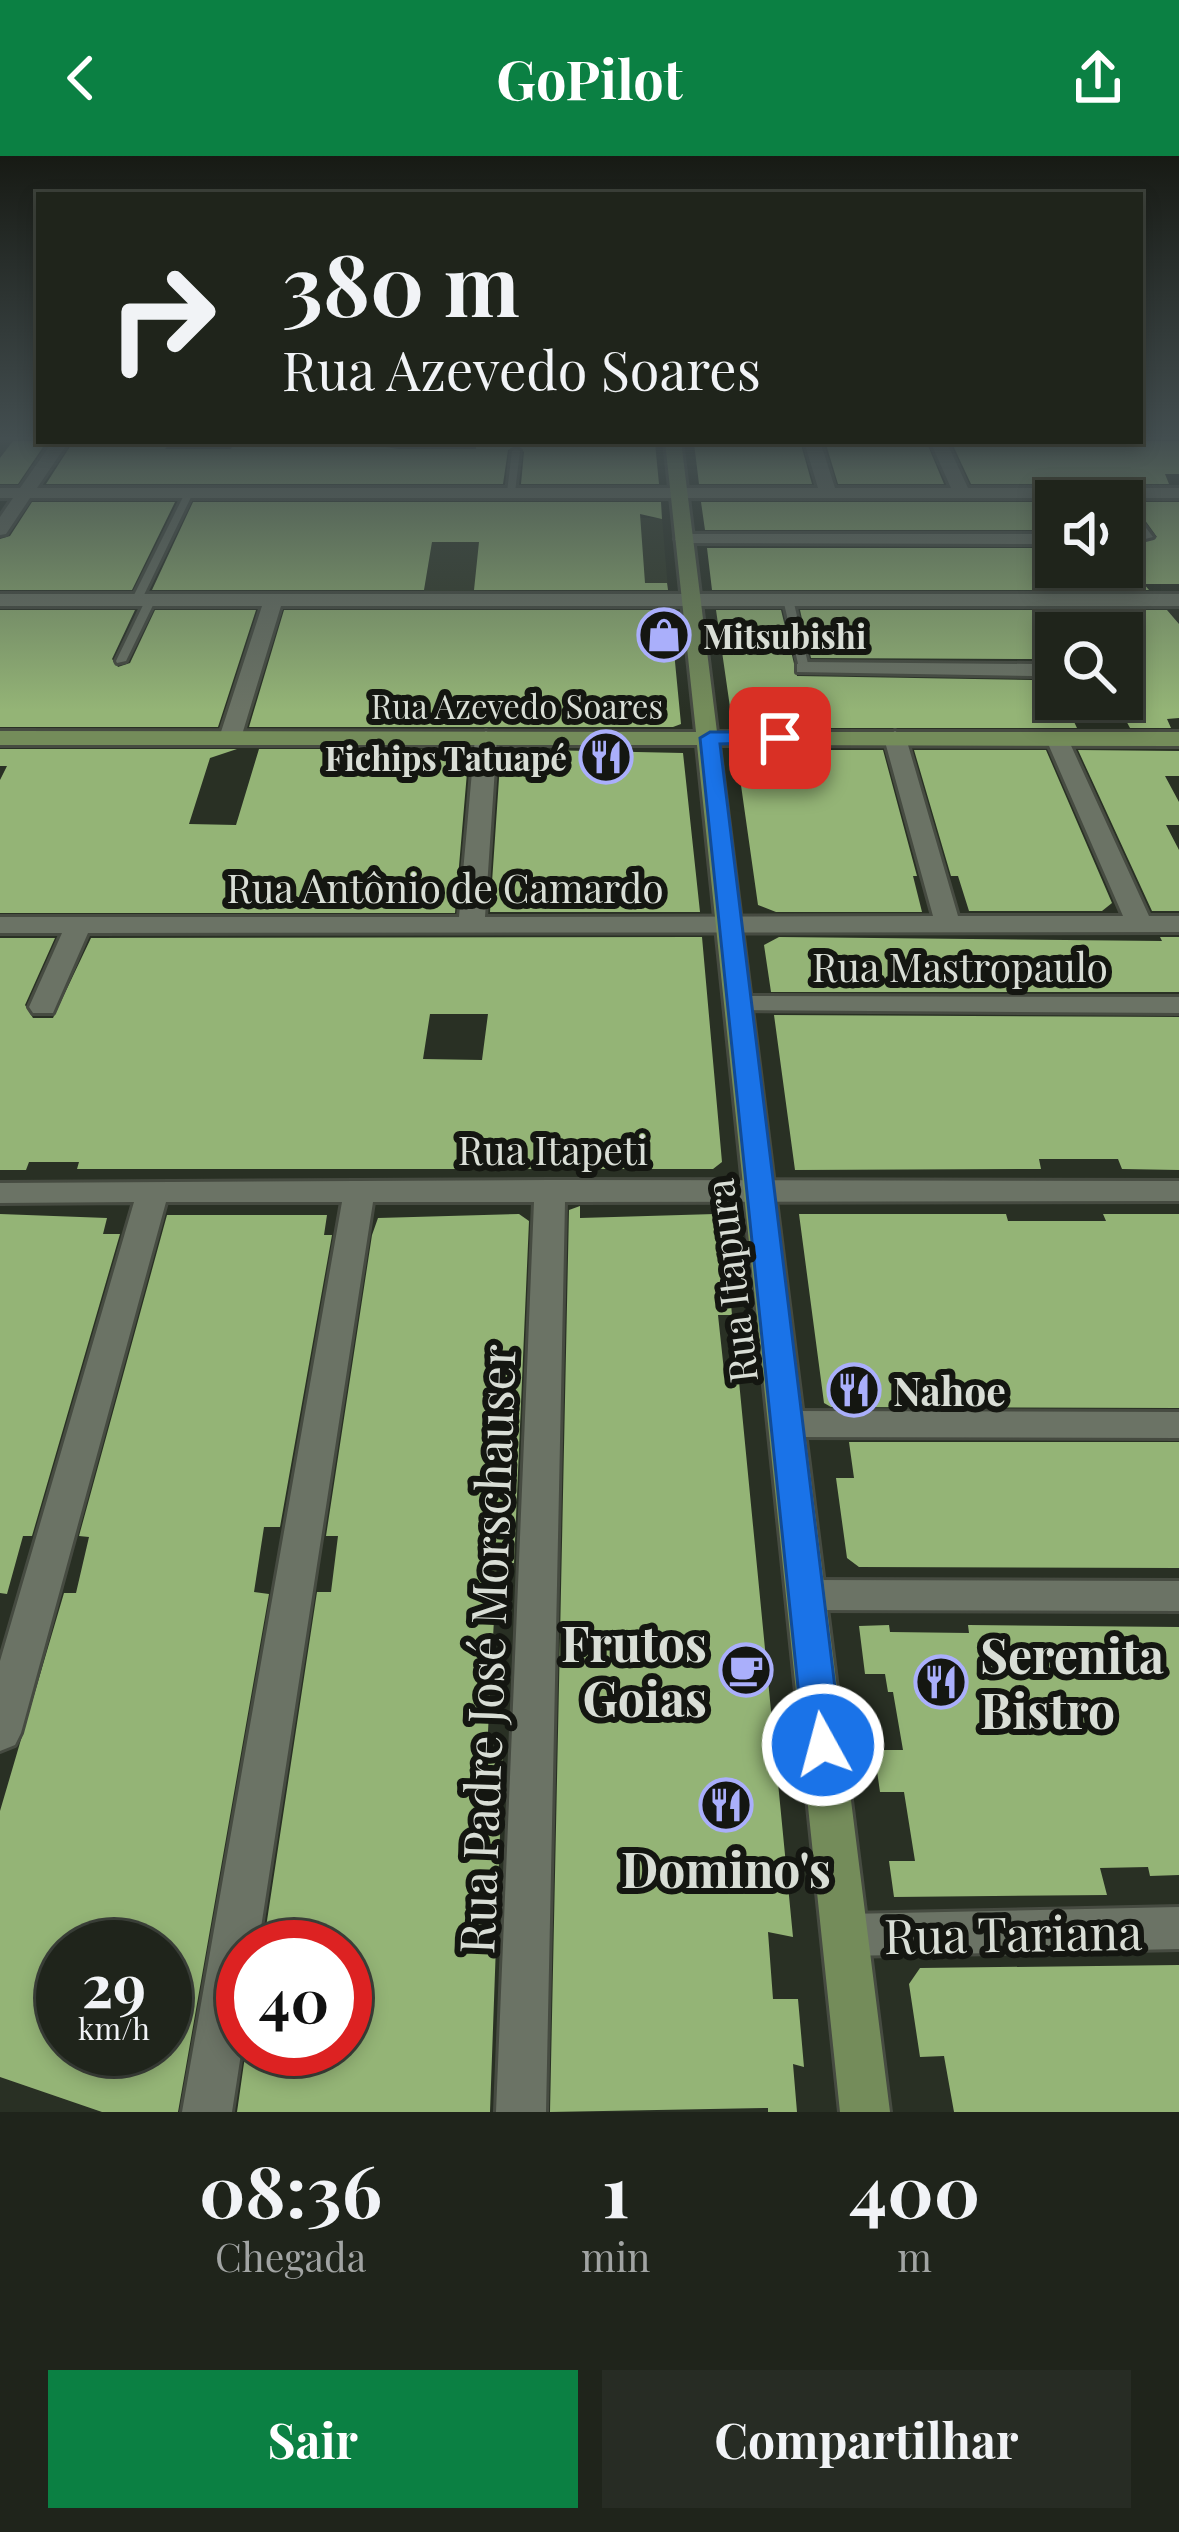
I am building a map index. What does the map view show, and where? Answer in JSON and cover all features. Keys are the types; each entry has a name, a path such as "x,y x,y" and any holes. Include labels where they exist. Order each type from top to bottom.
{"street":[{"name":"Rua Itapura","path":"683,527 865,2112"},
{"path":"684,539 1035,539"},
{"path":"230,738 274,599"},
{"path":"0,600 1179,600"},
{"path":"804,668 1031,670"},
{"name":"Rua Azevedo Soares","path":"0,738 1179,739"},
{"path":"472,926 486,738"},
{"path":"896,738 948,926"},
{"path":"1057,739 1140,925"},
{"name":"Rua Antônio de Camardo","path":"0,926 1179,924"},
{"path":"43,1006 78,926"},
{"name":"Rua Mastropaulo","path":"741,1004 1179,1005"},
{"name":"Rua Padre José Morschauser","path":"521,2112 550,1190"},
{"path":"0,1733 153,1191"},
{"name":"Rua Itapeti","path":"0,1192 1179,1191"},
{"path":"207,2112 359,1192"},
{"path":"788,1424 1179,1425"},
{"path":"806,1595 1179,1596"},
{"name":"Rua Tariana","path":"846,1935 1179,1928"}],"lane":[{"path":"121,661 174,527"},
{"path":"788,599 804,668"}],"shaded area":[{"path":"434,527 663,527 668,589 424,591"}],"building":[{"path":"16,527 163,527 132,590 0,590 0,539"},
{"path":"181,527 641,527 645,583 667,583 668,590 474,590 479,542 432,542 424,590 152,590"},
{"path":"705,527 1035,527 705,530"},
{"path":"1150,527 1179,527 1179,584 1144,584 1149,590 712,590 707,548 1035,548 1035,588 1143,588 1143,542 1157,537"},
{"path":"0,610 135,610 112,659 118,667 130,663 155,610 256,610 218,727 0,727"},
{"path":"284,610 670,610 681,724 249,727"},
{"path":"716,610 781,610 797,676 1035,678 1035,720 1073,720 1077,728 733,728"},
{"path":"800,610 1167,610 1179,624 1179,718 1167,719 1171,728 1130,728 1126,720 1143,720 1143,612 1035,612 1035,662 811,658"},
{"path":"0,749 237,749 210,758 189,824 236,825 259,749 469,749 455,913 0,913 0,780 7,766 0,766"},
{"path":"501,749 683,753 700,912 490,912"},
{"path":"736,750 883,750 922,912 776,912 758,905"},
{"path":"914,750 1046,750 1112,903 1102,911 969,911 958,876 951,876"},
{"path":"1078,750 1179,751 1179,776 1165,776 1179,802 1179,825 1166,825 1179,850 1179,911 1152,911"},
{"path":"702,937 722,1162 713,1169 77,1169 79,1162 29,1162 26,1170 0,1170 0,938 55,938 25,1005 33,1018 53,1018 91,938","holes":["430,1014 488,1014 482,1060 423,1059"]},
{"path":"779,937 1162,941 1160,937 1179,937 1179,992 771,992 764,945"},
{"path":"774,1015 1179,1017 1179,1170 1122,1169 1118,1159 1039,1159 1041,1169 795,1170"},
{"path":"580,1206 580,1218 715,1214 723,1219 732,1315 718,1315 724,1371 738,1371 793,1937 768,1932 773,1999 798,1999 804,2067 793,2064 797,2112 768,2112 768,2108 550,2112 569,1210"},
{"path":"0,1214 107,1218 103,1234 120,1234 32,1536 23,1536 7,1594 0,1593"},
{"path":"519,1214 529,1221 514,1563 497,1563 487,1750 503,1750 490,2112 237,2112 242,2076 372,2076 372,1920 267,1920 317,1592 331,1592 338,1536 326,1536 378,1218"},
{"path":"799,1214 1006,1214 1008,1221 1106,1221 1103,1214 1179,1214 1179,1408 831,1407 824,1403"},
{"path":"167,1215 327,1215 324,1235 332,1235 280,1527 264,1527 254,1592 269,1594 192,2032 192,1920 36,1920 36,2076 184,2076 178,2112 102,2112 0,2077 0,1811 64,1593 76,1593 89,1537 79,1536"},
{"path":"849,1442 1179,1442 1179,1568 859,1567 847,1558 836,1478 854,1478"},
{"path":"889,1625 890,1632 969,1633 968,1625 1179,1627 1179,1875 1150,1876 1148,1867 1100,1868 1107,1895 894,1897 889,1861 915,1861 904,1792 880,1792 874,1750 903,1750 893,1692 888,1692 885,1674 865,1674 859,1626"},
{"path":"1179,1965 1179,2112 954,2112 944,2056 920,2057 909,1984 920,1968"}],"place":[{"name":"Mitsubishi","path":"664,635"},
{"name":"Fichips Tatuapé","path":"606,757"},
{"name":"Nahoe","path":"854,1390"},
{"name":"Frutos Goias","path":"746,1670"},
{"name":"Serenita Bistro","path":"941,1682"},
{"name":"Domino's","path":"726,1805"}],"route":[{"path":"780,738 710,738 823,1745"}]}
